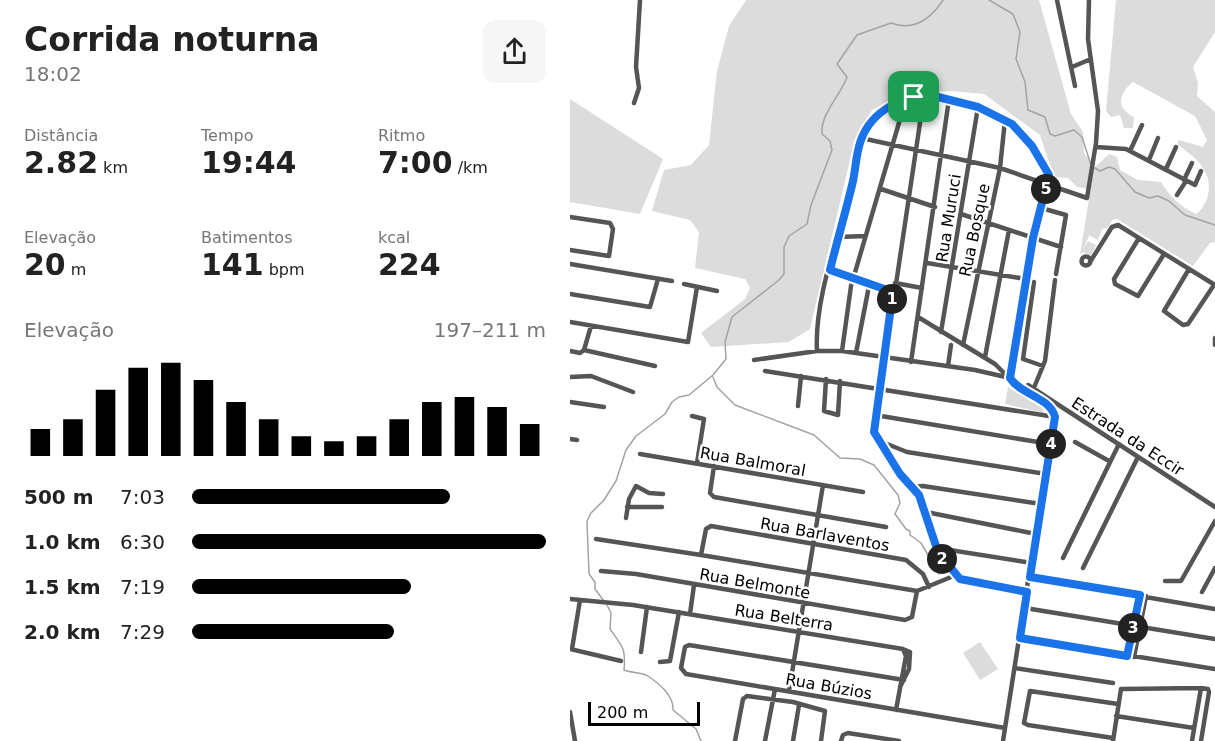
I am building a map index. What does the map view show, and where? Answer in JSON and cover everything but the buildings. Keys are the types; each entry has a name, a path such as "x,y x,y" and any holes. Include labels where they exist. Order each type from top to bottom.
{"street":[{"path":"634,103 639,88 636,67 640,0"},
{"path":"1057,0 1075,86"},
{"path":"861,138 916,148 999,168 1084,198 1090,194 1098,111 1088,39 1089,0"},
{"path":"1072,67 1091,59"},
{"path":"924,96 875,415 875,436 900,474 913,487 926,512 937,548 956,575 962,581 1027,592"},
{"path":"754,360 817,351 842,351 948,366 1010,378 1033,238 1047,185 1048,171 1019,130 1005,120 978,107 949,99 924,96 906,99 874,118 861,138 819,312 817,351"},
{"path":"842,351 853,280 906,99"},
{"path":"911,362 949,99"},
{"name":"Rua Muruci","path":"942,332 978,107"},
{"name":"Rua Bosque","path":"963,345 999,168 1005,120"},
{"path":"1130,151 1142,125"},
{"path":"1149,160 1158,138"},
{"path":"1096,147 1130,151 1195,185 1201,171"},
{"path":"1166,169 1176,147"},
{"path":"1177,195 1192,163"},
{"path":"881,189 935,207"},
{"path":"1030,395 1043,366 1066,215 1041,208"},
{"path":"961,214 1061,247"},
{"path":"570,217 612,224 610,255 603,256 570,250"},
{"path":"1090,262 1115,225 1139,238 1215,285 1188,324 1183,325 1166,314 1165,309 1189,269"},
{"path":"985,357 1009,230"},
{"path":"838,237 867,236"},
{"path":"1139,238 1114,279 1115,284 1138,296 1164,254"},
{"path":"927,263 1026,279"},
{"path":"570,264 672,281"},
{"path":"830,270 869,286 893,292"},
{"path":"570,294 650,307 658,279"},
{"path":"1034,282 1023,359 1024,362 1043,366"},
{"path":"895,283 922,288"},
{"path":"684,284 717,291"},
{"path":"856,353 869,286"},
{"path":"570,322 689,341 697,287"},
{"name":"Estrada da Eccir","path":"918,317 985,357 1017,386 1052,409 1055,417"},
{"path":"584,350 591,326"},
{"path":"1214,345 1215,338"},
{"path":"948,366 951,345"},
{"path":"570,351 577,353 584,350 655,366"},
{"path":"765,371 880,387 1055,417 1003,741"},
{"path":"570,377 591,376 633,392"},
{"path":"798,406 801,376"},
{"path":"826,379 825,412 838,415 840,381"},
{"name":"Estrada da Eccir","path":"1028,385 1215,507"},
{"path":"570,402 604,407"},
{"path":"875,415 1050,444"},
{"path":"692,416 704,419 697,463"},
{"path":"875,436 908,452 1046,474"},
{"path":"570,439 577,440"},
{"path":"1075,442 1109,460"},
{"path":"1063,558 1109,460 1119,444"},
{"name":"Rua Balmoral","path":"640,454 863,492"},
{"path":"1083,568 1138,457"},
{"path":"714,466 711,493 714,497 886,527"},
{"path":"789,691 823,485"},
{"path":"626,518 627,507 635,486 649,493 663,494"},
{"path":"913,487 923,486 1041,504"},
{"path":"627,507 662,507"},
{"path":"926,512 1036,534"},
{"path":"1165,581 1181,581 1215,521"},
{"name":"Rua Barlaventos","path":"701,555 706,529 711,526 906,560 923,574 929,587"},
{"path":"596,539 917,591 956,575"},
{"path":"937,548 1032,563"},
{"path":"1202,592 1215,568"},
{"name":"Rua Belmonte","path":"601,571 905,620 912,617 917,591"},
{"path":"1030,577 1215,609"},
{"path":"690,614 694,585"},
{"path":"1127,656 1143,596"},
{"path":"1134,657 1143,596"},
{"name":"Rua Belterra","path":"570,599 647,607 903,649 906,656 902,680"},
{"path":"580,600 576,632 571,649 621,661"},
{"path":"640,652 647,607"},
{"path":"1024,608 1215,639"},
{"path":"663,662 670,660 679,612"},
{"path":"570,631 576,632"},
{"path":"1020,638 1215,669"},
{"name":"Rua Búzios","path":"793,662 692,645 685,647 681,668 683,673 1005,728"},
{"path":"793,662 902,680 896,710"},
{"path":"1015,668 1113,683"},
{"path":"1118,704 1030,691 1023,718 1024,723 1028,725 1113,739 1122,689 1201,688 1208,690 1202,741"},
{"path":"1192,741 1201,688"},
{"path":"765,741 775,689"},
{"path":"735,741 742,702 747,696 822,709 826,712 826,719 821,741"},
{"path":"793,741 799,705"},
{"path":"1206,706 1215,707"},
{"path":"570,712 575,741"},
{"path":"1116,716 1194,728"},
{"path":"841,741 843,735 848,733 899,741"}],"shaded area":[{"path":"746,0 1039,0 1071,114 1083,132 1084,153 1092,163 1087,189 1077,187 1068,178 1054,177 1040,135 984,94 951,91 908,93 872,110 855,139 810,329 789,342 711,347 701,333 745,299 750,288 745,279 695,268 699,232 690,220 652,211 664,170 691,165 709,145 717,71 729,26"},
{"path":"1116,0 1215,0 1215,32 1193,67 1198,83 1197,96 1215,112 1215,242 1210,243 1193,266 1117,219 1112,220 1108,228 1102,229 1098,240 1090,234 1083,249 1088,241 1096,245 1091,256 1083,252 1080,255 1094,168 1109,154 1117,157 1120,170 1138,180 1161,182 1176,201 1196,214 1205,203 1209,189 1206,173 1202,167 1177,144 1179,140 1203,147 1207,140 1195,116 1133,82 1128,86 1121,100 1124,109 1134,117 1133,128 1124,128 1120,115 1111,117 1106,111"},
{"path":"570,99 663,159 640,214 570,202"},
{"path":"1008,387 1042,408 1044,413 1005,404"},
{"path":"980,642 998,669 980,680 963,653"}],"waterway":[{"path":"604,601 595,589 595,582 589,574 587,521 616,481 626,450 636,436 665,414 672,402 679,397 689,395 713,375 726,359 725,342 732,317 784,274 784,247 789,236 807,224 811,205 832,150 830,141 822,134 822,127 827,112 847,77 837,64 857,35 891,23 914,25 927,18 943,0"},
{"path":"989,0 1013,14 1020,32 1016,59 1025,82 1028,110 1045,117 1050,134 1055,136 1074,130 1082,137 1091,165"},
{"path":"1095,168 1100,171 1109,167 1115,169 1135,192 1149,198 1158,196 1169,201 1185,215 1215,225"},
{"path":"713,377 717,387 735,405 814,435 840,458 860,459 874,465 898,495 900,503 895,514 910,531 910,535 921,543 939,574"},
{"path":"607,605 611,613 610,629 621,644 624,653 624,670 646,675 661,686 671,699 673,710 696,729 701,741"}],"route":[{"path":"934,96 966,103 993,113 1019,130 1048,171 1049,177 1033,238 1010,378 1017,386 1050,406 1055,417 1030,577 1140,595 1127,656 1020,638 1027,592 960,579 938,552 919,495 900,474 874,432 873,423 893,292 869,286 830,270 861,138 869,124 883,110 914,97 934,96"}]}
